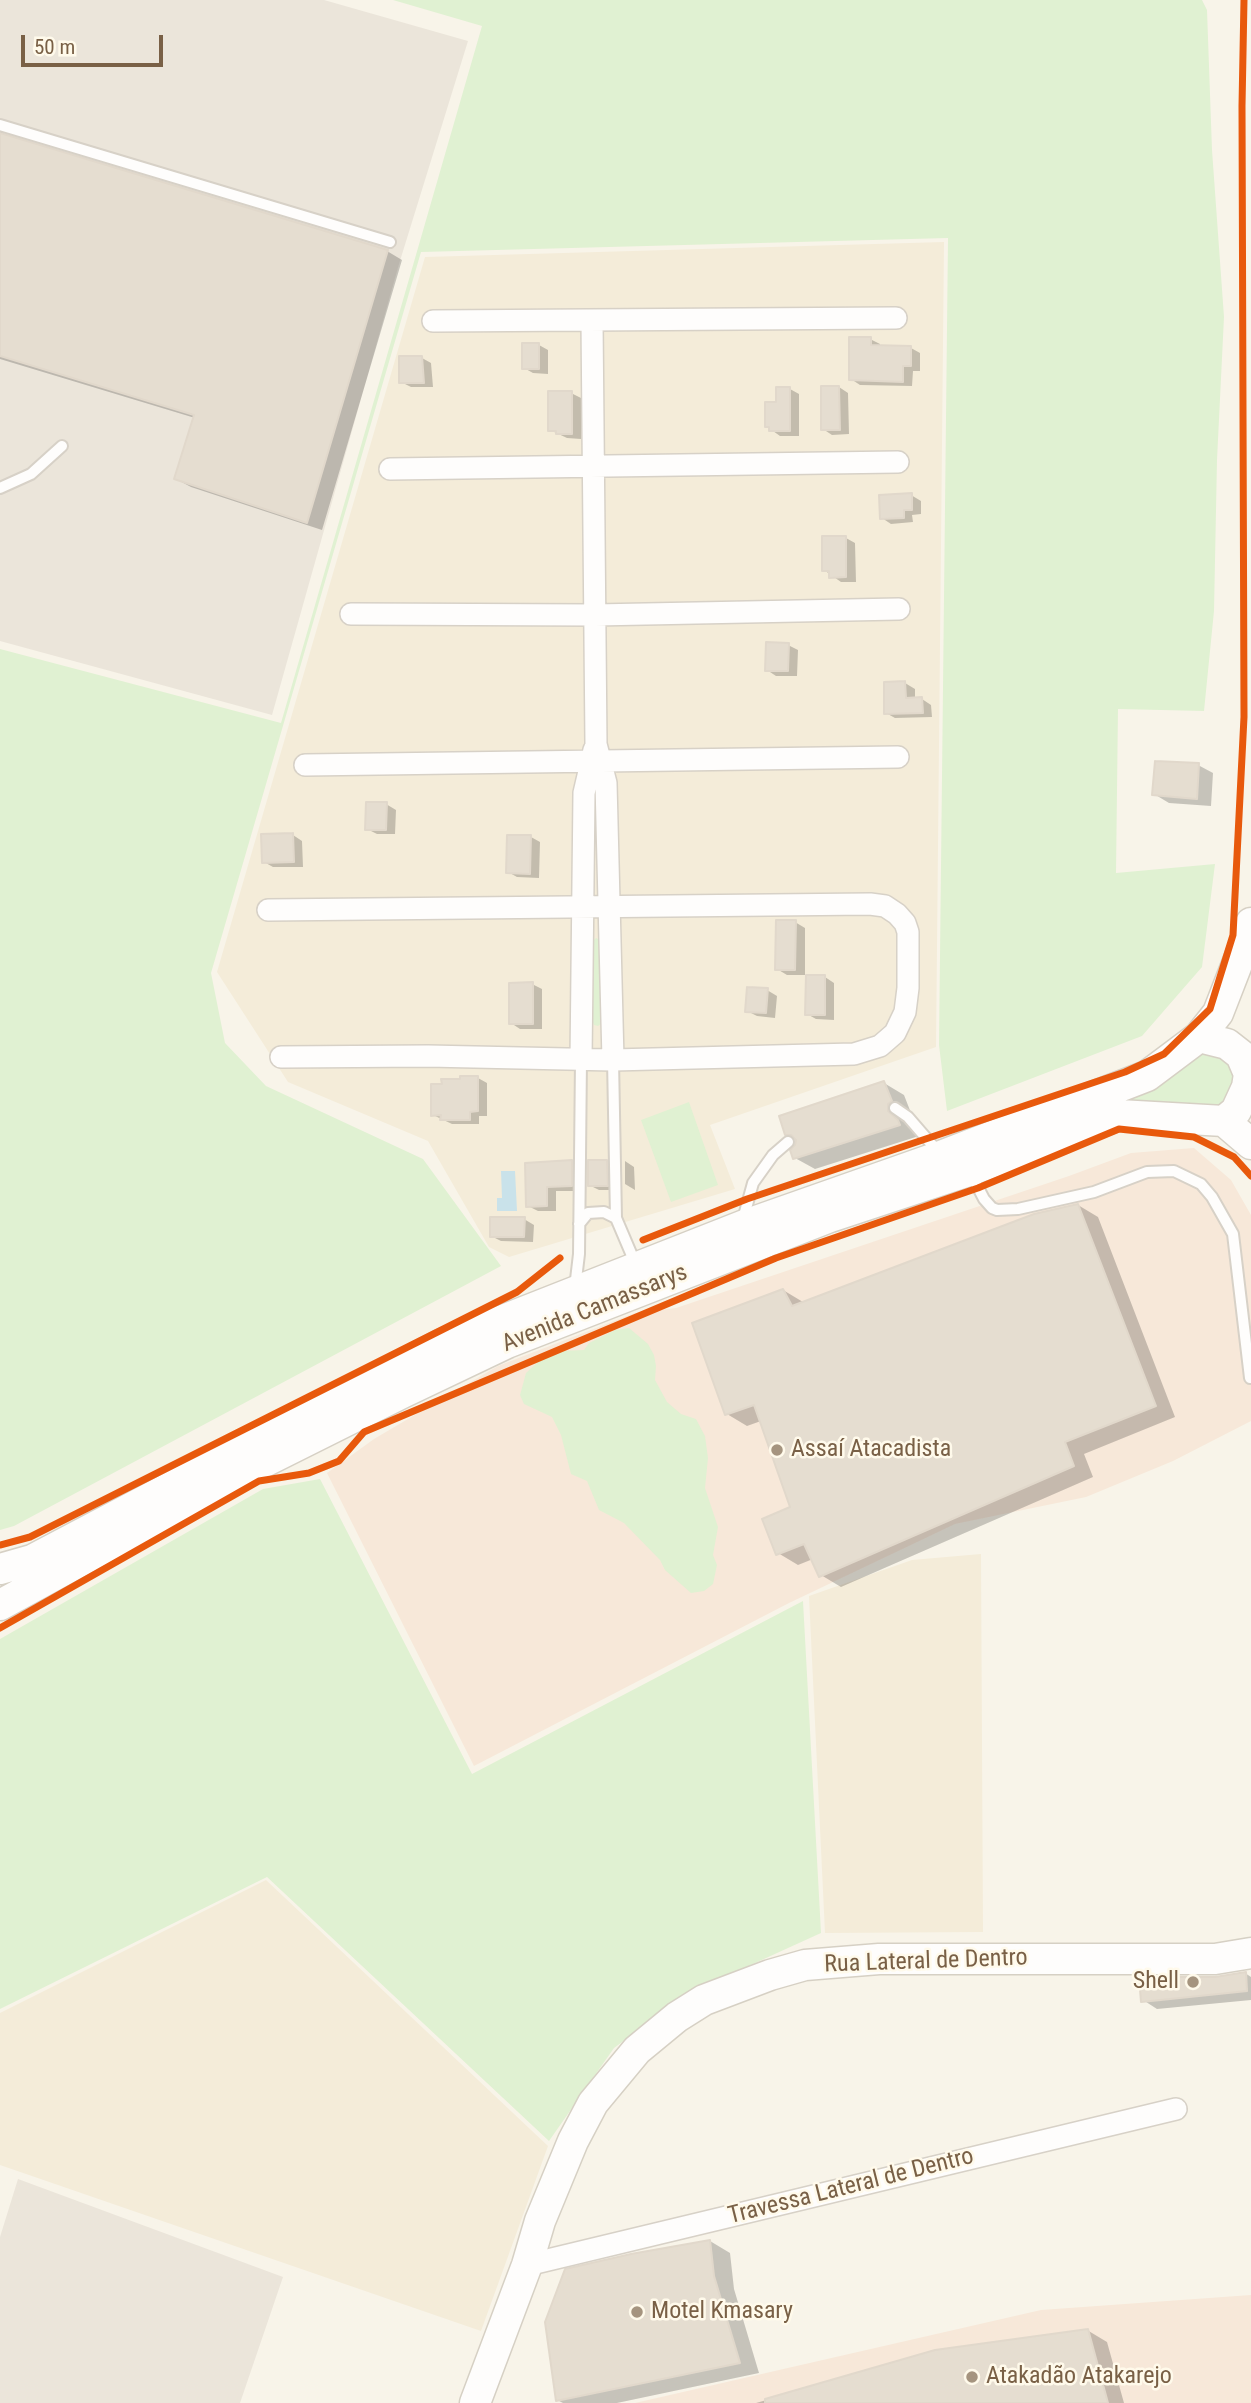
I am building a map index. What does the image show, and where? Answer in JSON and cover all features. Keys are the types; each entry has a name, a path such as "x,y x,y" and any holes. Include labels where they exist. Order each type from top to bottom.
{"street":[{"path":"433,321 895,318"},
{"path":"580,1060 584,793 596,756 592,321"},
{"path":"390,469 898,462"},
{"path":"351,614 595,615 899,609"},
{"path":"596,756 606,783 613,1060"},
{"path":"305,765 596,756 898,757"},
{"path":"268,910 870,905 885,906 897,914 905,923 908,932 905,1012 895,1033 880,1046 854,1054 613,1060 428,1056 281,1057"},
{"name":"Avenida Camassarys","path":"0,1569 32,1560 442,1344 742,1226 941,1156 1147,1076 1199,1037 1218,1013 1251,923"},
{"path":"1199,1037 1227,1044 1241,1055 1249,1074 1247,1087 1236,1111 1224,1121 1251,1144"},
{"name":"Avenida Camassarys","path":"0,1605 240,1474 507,1343 830,1217 969,1171 1119,1115 1224,1121"},
{"name":"Rua Lateral de Dentro","path":"475,2403 527,2265 540,2221 563,2164 593,2102 637,2050 677,2017 704,2000 805,1965 867,1960 1215,1959 1251,1953"},
{"name":"Travessa Lateral de Dentro","path":"527,2265 1176,2109"}],"lane":[{"path":"0,125 390,242"},
{"path":"0,488 32,474 62,446"},
{"path":"574,1292 579,1254 580,1060"},
{"path":"613,1060 616,1218 637,1267"},
{"path":"895,1108 908,1116 941,1156"},
{"path":"742,1226 753,1183 773,1155 788,1142"},
{"path":"969,1171 984,1199 997,1210 1018,1209 1094,1192 1147,1172 1174,1171 1201,1184 1212,1197 1233,1234 1251,1377"},
{"path":"579,1224 588,1213 604,1212 616,1218"}],"shaded area":[{"path":"0,0 324,0 468,41 399,264 272,715 0,641"},
{"path":"944,242 936,1047 710,1125 735,1189 509,1257 489,1247 428,1141 288,1082 217,972 425,257"},
{"name":"Assaí Atacadista","path":"1194,1148 1231,1180 1251,1215 1251,1421 1173,1461 1086,1497 955,1524 789,1603 474,1766 327,1473 374,1439 498,1366 635,1313 676,1308 1131,1153"},
{"path":"981,1554 983,1932 825,1933 809,1596 912,1560"},
{"path":"266,1880 548,2146 481,2331 0,2165 0,2013"},
{"path":"18,2179 283,2277 240,2403 0,2403 0,2237"},
{"name":"Atakadão Atakarejo","path":"1251,2295 1251,2403 635,2403 1041,2310"}],"green space":[{"path":"393,0 1202,0 1207,10 1212,150 1224,317 1217,460 1214,611 1204,711 1118,709 1116,873 1215,864 1202,967 1142,1036 947,1111 939,1045 948,238 421,252 211,973 225,1043 266,1086 423,1159 501,1266 14,1526 0,1530 0,649 281,723 482,26"},
{"path":"596,938 600,940 602,1023 598,1026 594,1025 592,1020 592,942"},
{"path":"1212,1049 1228,1055 1241,1086 1217,1112 1133,1105 1131,1095 1197,1054"},
{"path":"689,1102 718,1185 671,1202 641,1120"},
{"path":"629,1328 648,1344 654,1355 655,1380 667,1402 681,1414 696,1419 705,1436 708,1458 705,1488 718,1527 713,1555 717,1565 713,1584 704,1591 691,1593 665,1570 660,1560 624,1523 599,1510 587,1481 571,1474 561,1435 552,1417 524,1404 520,1395 526,1373 538,1362 561,1351 584,1350 589,1343 615,1330"},
{"path":"320,1479 472,1774 803,1601 821,1933 687,1994 614,2048 549,2141 267,1877 0,2009 0,1639 263,1489"}],"water":[{"path":"501,1171 515,1171 517,1211 497,1211 497,1198 502,1198"}],"building":[{"path":"0,133 388,250 307,523 174,479 194,415 0,356"},
{"path":"849,337 871,337 871,345 911,346 911,366 903,366 903,382 849,380"},
{"path":"522,343 539,343 539,369 522,369"},
{"path":"399,356 422,356 424,383 399,383"},
{"path":"821,386 839,386 840,430 821,430"},
{"path":"776,387 790,387 790,431 769,431 769,427 765,427 765,402 776,402"},
{"path":"548,391 572,391 572,434 548,431"},
{"path":"912,493 912,510 904,510 904,518 880,519 879,495"},
{"path":"822,536 846,536 846,577 829,578 829,571 822,571"},
{"path":"766,642 789,643 788,671 765,671"},
{"path":"905,681 906,698 922,697 923,713 884,714 884,682"},
{"path":"1155,761 1199,763 1197,799 1152,795"},
{"path":"366,802 387,802 386,830 365,830"},
{"path":"293,833 294,862 262,863 261,834"},
{"path":"507,835 531,835 530,874 506,873"},
{"path":"776,920 796,920 795,970 775,970"},
{"path":"806,975 825,975 825,1015 805,1015"},
{"path":"533,982 533,1024 509,1024 509,983"},
{"path":"747,987 768,988 766,1013 745,1012"},
{"path":"460,1076 478,1076 478,1111 470,1112 470,1120 440,1120 441,1115 431,1116 431,1084 442,1084 441,1079 460,1079"},
{"path":"884,1081 892,1101 888,1104 888,1111 900,1125 793,1159 790,1150 796,1140 791,1135 785,1135 779,1116"},
{"path":"572,1160 572,1186 547,1187 547,1206 526,1207 525,1163"},
{"path":"588,1160 607,1160 608,1186 588,1186"},
{"name":"Assaí Atacadista","path":"1078,1204 1156,1406 1065,1442 1074,1466 819,1577 804,1544 776,1555 762,1519 790,1507 754,1405 725,1415 692,1323 783,1289 792,1306 1034,1214"},
{"path":"490,1217 525,1217 524,1237 490,1237"},
{"name":"Shell","path":"1246,1972 1247,1991 1141,2002 1139,1977 1215,1977"},
{"name":"Motel Kmasary","path":"710,2240 714,2276 740,2363 556,2401 545,2322 565,2269"},
{"name":"Atakadão Atakarejo","path":"1088,2329 1108,2403 765,2403 765,2399 935,2350"}],"cycle path":[{"path":"643,1240 747,1199 1125,1072 1164,1054 1210,1009 1233,935 1244,717 1244,0"},
{"path":"0,1628 259,1481 309,1473 339,1461 364,1432 776,1258 978,1188 1119,1129 1194,1137 1234,1157 1251,1176"},
{"path":"0,1545 30,1537 517,1292 560,1258"}],"place":[{"name":"Assaí Atacadista","path":"777,1450"},
{"name":"Shell","path":"1193,1982"},
{"name":"Motel Kmasary","path":"637,2312"},
{"name":"Atakadão Atakarejo","path":"972,2377"}]}
